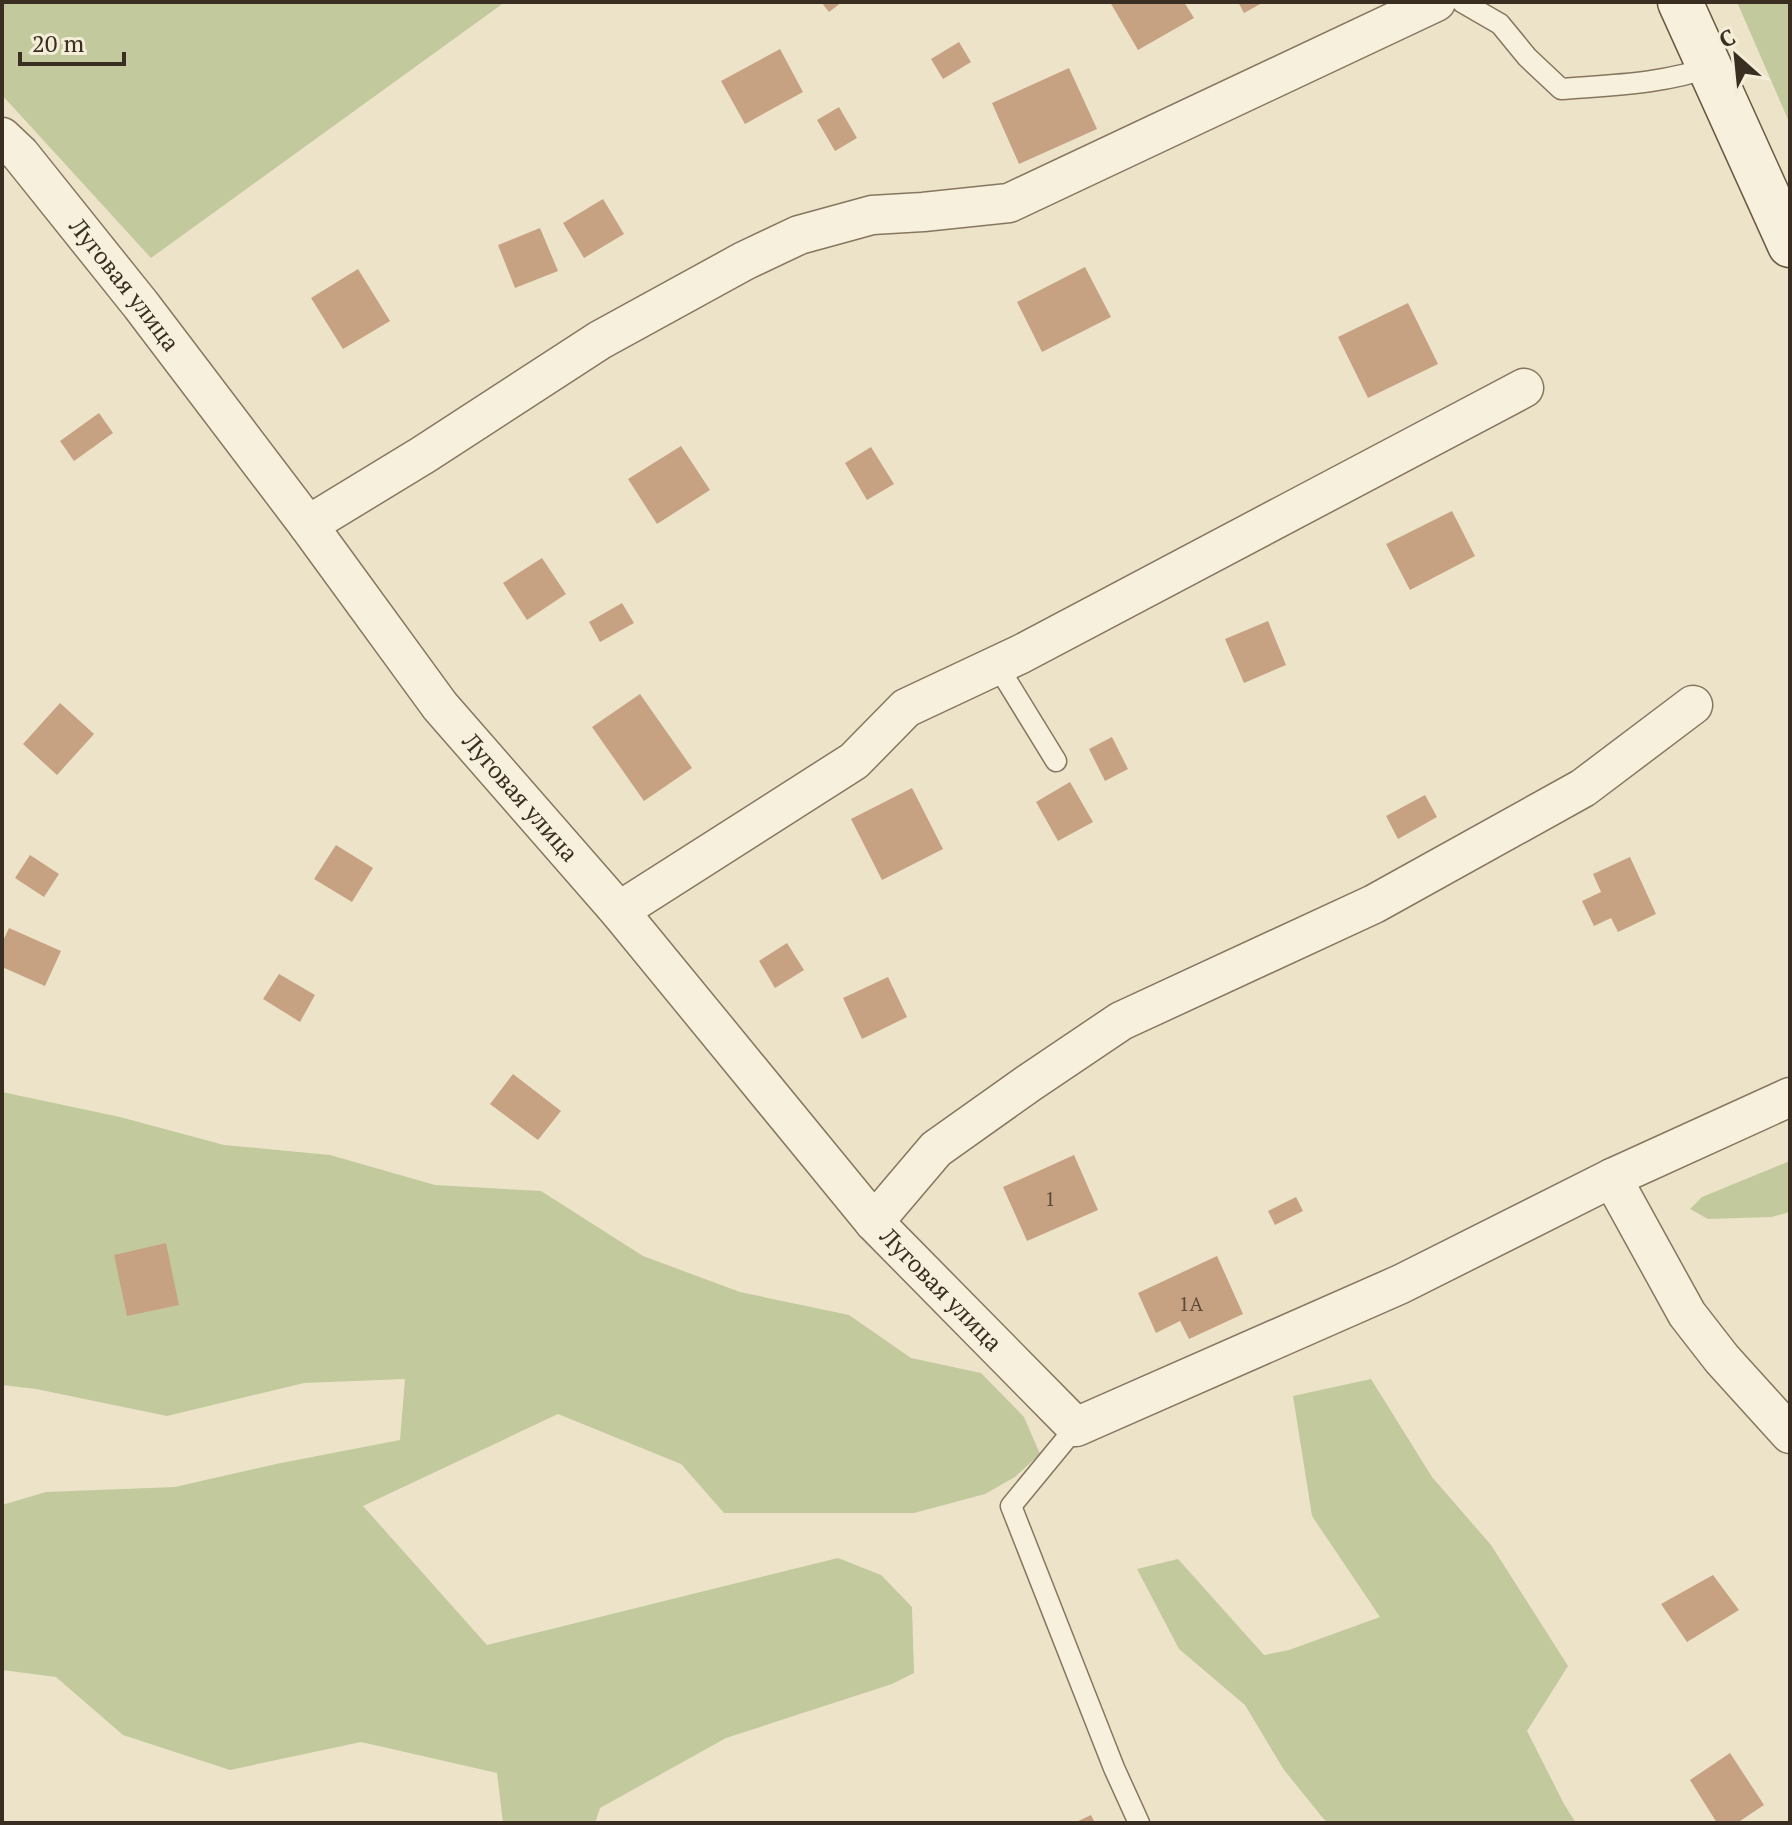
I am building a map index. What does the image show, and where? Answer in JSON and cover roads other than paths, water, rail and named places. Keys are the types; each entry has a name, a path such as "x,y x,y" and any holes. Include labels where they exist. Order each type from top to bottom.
{"main road":[{"path":"1680,2 1790,245"}],"street":[{"path":"308,525 423,455 600,340 732,267 799,235 872,215 1009,203 1436,2"},
{"name":"Луговая улица","path":"2,137 20,154 124,284 308,525 440,706 619,911 874,1222 1076,1427"},
{"path":"619,911 854,761 906,708 1021,654 1524,388"},
{"path":"874,1222 936,1149 1121,1021 1374,904 1583,788 1693,705"},
{"path":"1076,1427 1401,1284 1612,1178 1790,1097"},
{"path":"1612,1178 1687,1314 1722,1359 1790,1434"}],"lane":[{"path":"1462,2 1500,24 1527,57 1561,89 1634,83 1695,73 1710,67"},
{"path":"997,665 1056,761"},
{"path":"1076,1427 1011,1506 1114,1768 1139,1823"}]}
